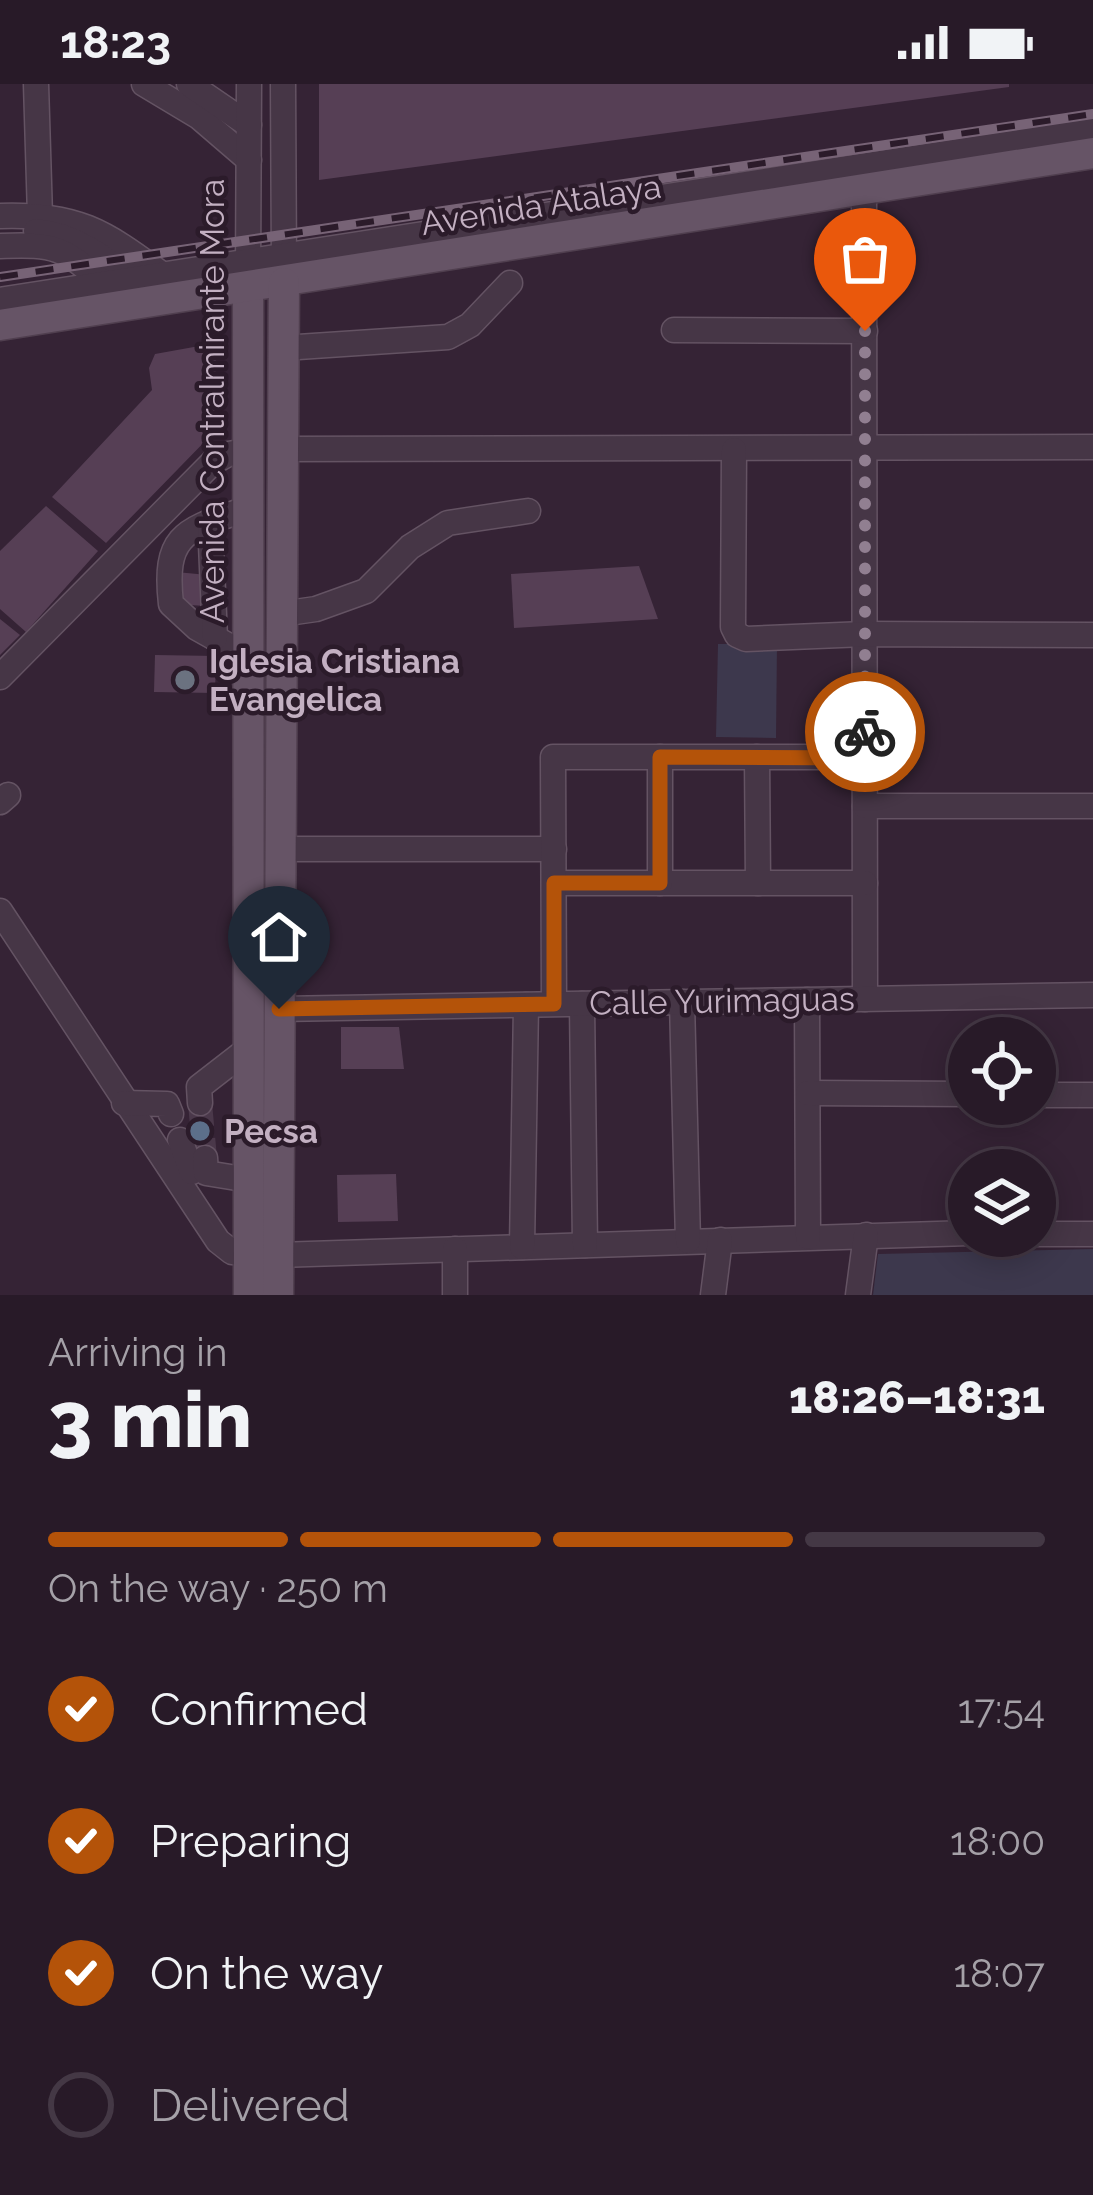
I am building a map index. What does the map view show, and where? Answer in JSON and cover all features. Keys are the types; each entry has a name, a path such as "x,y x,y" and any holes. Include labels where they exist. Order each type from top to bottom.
{"main road":[{"name":"Avenida Atalaya","path":"0,325 248,275 1093,153"},
{"name":"Avenida Contralmirante Mora","path":"249,1295 264,1255 279,1009 284,270"},
{"name":"Avenida Contralmirante Mora","path":"248,275 249,1180 264,1255 278,1295"},
{"path":"246,480 281,465"}],"street":[{"path":"36,84 40,216"},
{"path":"144,84 199,117 249,160"},
{"path":"189,84 249,125"},
{"name":"Avenida Contralmirante Mora","path":"283,84 284,270"},
{"name":"Avenida Contralmirante Mora","path":"243,87 249,125 248,275"},
{"name":"Avenida Atalaya","path":"284,270 1093,130"},
{"path":"864,189 865,999"},
{"path":"0,216 63,218 110,237 163,275"},
{"path":"0,231 59,233 88,246 134,279"},
{"path":"0,246 54,247 68,252 105,284"},
{"name":"Avenida Atalaya","path":"0,300 163,275 248,275"},
{"path":"283,348 448,337 470,325 510,283"},
{"path":"674,330 865,331"},
{"path":"281,465 734,449 1093,447"},
{"path":"734,449 736,635 746,639 865,634 1093,635"},
{"path":"0,677 212,463 227,454 246,480 177,544 167,568 171,604 247,656"},
{"path":"176,499 203,524 215,638"},
{"path":"281,614 316,609 366,591 410,547 448,524 528,512"},
{"path":"554,1004 554,757 865,758"},
{"path":"660,757 660,883"},
{"path":"757,758 758,883"},
{"path":"865,806 1093,806"},
{"path":"280,849 554,849"},
{"path":"554,883 865,884"},
{"path":"0,911 124,1103 195,1172 249,1180"},
{"name":"Calle Yurimaguas","path":"279,1009 1093,995"},
{"path":"807,1000 808,1237"},
{"path":"682,1002 688,1241"},
{"path":"582,1004 585,1244"},
{"path":"522,1247 526,1005"},
{"path":"124,1103 169,1110 200,1095 248,1049"},
{"path":"808,1093 948,1094"},
{"path":"1056,1095 1093,1095"},
{"path":"180,1140 218,1241 232,1252 264,1255 948,1234"},
{"path":"1056,1234 1093,1234"},
{"path":"858,1295 866,1235"},
{"path":"713,1295 720,1240"},
{"path":"454,1295 455,1249"}],"shaded area":[{"path":"718,644 777,644 776,738 716,737"},
{"path":"1093,1249 1093,1295 873,1295 878,1254 1056,1257 1056,1250"}],"building":[{"path":"319,84 1009,84 1009,87 319,180"},
{"path":"216,343 215,431 106,543 52,497 152,390 149,368 155,354"},
{"path":"46,506 98,551 26,632 0,609 0,551"},
{"path":"639,566 658,619 514,628 511,574"},
{"path":"176,572 208,575 206,606 173,604"},
{"path":"0,619 20,635 0,655"},
{"name":"Iglesia Cristiana Evangelica","path":"155,655 216,656 215,693 154,692"},
{"path":"341,1027 399,1027 404,1069 341,1069"},
{"name":"Pecsa","path":"190,1103 209,1103 210,1158 191,1158"},
{"path":"396,1174 398,1221 338,1222 337,1175"}],"tunnel":[{"path":"200,1103 205,1158"}],"railway":[{"path":"0,277 1093,114"}],"way so far":[{"path":"865,331 865,732"}],"place":[{"name":"Iglesia Cristiana Evangelica","path":"185,680"},
{"name":"Pecsa","path":"200,1131"}],"route":[{"path":"279,1009 554,1004 554,883 660,883 660,757 865,758 865,732"}]}
